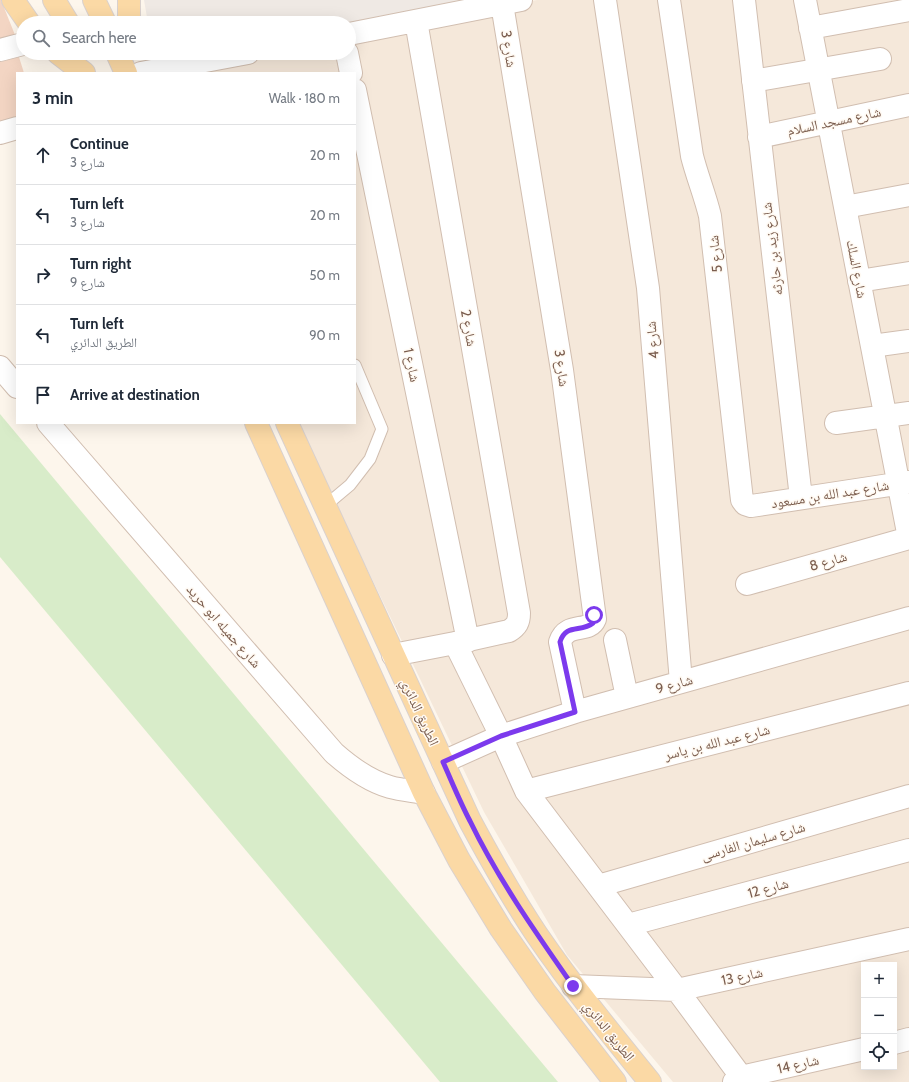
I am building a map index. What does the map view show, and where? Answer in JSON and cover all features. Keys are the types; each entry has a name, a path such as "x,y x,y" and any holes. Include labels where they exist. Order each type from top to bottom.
{"main road":[{"path":"13,0 24,16"},
{"path":"54,0 64,16"},
{"path":"94,0 102,16"},
{"path":"129,0 129,16"},
{"path":"67,60 83,72"},
{"path":"88,60 94,72"},
{"name":"الطريق الدائري","path":"256,424 424,793 459,860 501,929 545,992 615,1082"},
{"name":"الطريق الدائري","path":"287,424 470,822 501,878 536,933 573,986 650,1082"}],"street":[{"name":"شارع 4","path":"605,0 648,288 681,682"},
{"name":"شارع 5","path":"669,0 692,156 710,216 741,494 742,500 745,504 751,506"},
{"name":"شارع زيد بن حارثه","path":"744,0 801,498"},
{"name":"شارع السلك","path":"805,0 885,416 904,483 909,538"},
{"path":"356,33 512,2"},
{"name":"شارع 3","path":"512,2 594,619 593,623 590,625 569,630 562,635 560,642 575,712"},
{"path":"810,28 909,10"},
{"name":"شارع 2","path":"416,21 519,613 519,620 515,627 509,631 461,642"},
{"path":"0,50 16,46"},
{"path":"753,81 880,59"},
{"path":"146,72 211,60"},
{"path":"348,60 351,72"},
{"name":"شارع 1","path":"356,95 461,642 526,791 677,990 740,1080"},
{"name":"شارع مسجد السلام","path":"760,137 909,105"},
{"path":"0,133 16,128"},
{"path":"845,207 909,195"},
{"path":"859,281 909,273"},
{"path":"872,346 909,341"},
{"path":"0,367 16,386"},
{"path":"836,423 909,414"},
{"name":"شارع جميله ابو حريد","path":"49,424 334,753 351,768 370,779 391,787 424,793"},
{"name":"شارع عبد الله بن مسعود","path":"751,506 904,483"},
{"name":"شارع 8","path":"747,584 909,538"},
{"name":"شارع 9","path":"443,762 501,736 575,712 909,618"},
{"path":"615,640 626,698"},
{"path":"393,655 461,642"},
{"name":"شارع عبد الله بن ياسر","path":"526,791 909,693"},
{"name":"شارع سليمان الفارسى","path":"598,886 909,796"},
{"name":"شارع 12","path":"628,925 909,850"},
{"name":"شارع 13","path":"573,986 677,990 909,939"},
{"path":"897,1042 909,1039"},
{"name":"شارع 14","path":"740,1080 861,1051"}],"lane":[{"path":"325,506 350,485 370,459 382,429 356,367"}],"shaded area":[{"path":"144,0 468,0 356,21 356,16 147,16"},
{"path":"537,0 909,0 909,1082 673,1082 567,955 484,812 297,424 356,424 356,72 166,72 228,60 356,60 356,35"}],"green space":[{"path":"0,414 558,1082 440,1082 0,557"}],"building":[{"path":"0,0 1,0 16,40 0,44"},
{"path":"16,58 16,60 20,60 24,72 16,72 16,126 0,130 0,62"}],"route":[{"path":"573,986 536,933 501,878 470,822 443,762 501,736 575,712 560,642 562,635 569,630 593,623 594,615"}]}
